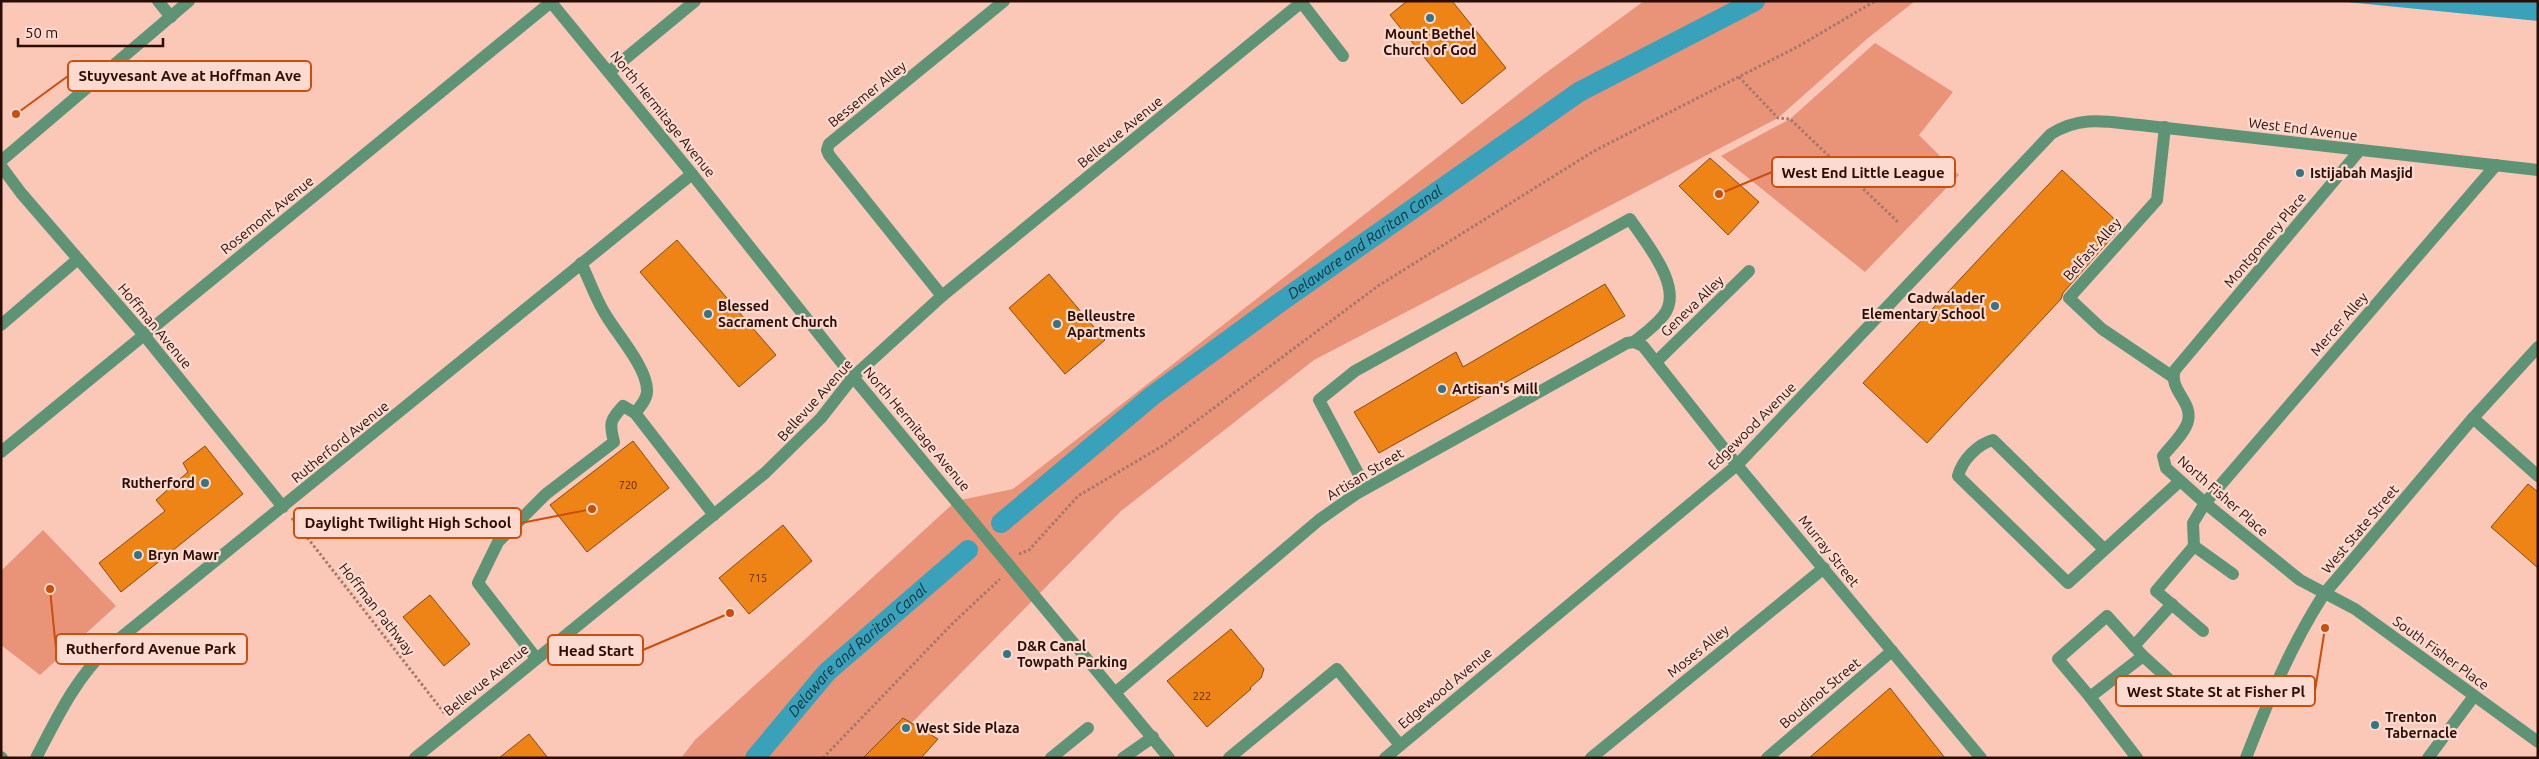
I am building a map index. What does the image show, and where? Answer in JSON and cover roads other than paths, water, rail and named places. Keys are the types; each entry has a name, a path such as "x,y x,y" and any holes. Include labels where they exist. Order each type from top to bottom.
{"street":[{"path":"158,1 171,17"},
{"path":"1,161 189,1"},
{"name":"North Hermitage Avenue","path":"550,1 692,174 853,377 976,522 1169,758"},
{"name":"Rosemont Avenue","path":"1,452 550,1"},
{"path":"609,72 696,1"},
{"name":"Bessemer Alley","path":"942,296 829,155 827,150 828,144 1004,1"},
{"path":"1302,2 1343,56"},
{"name":"Bellevue Avenue","path":"415,758 794,447 821,418 853,377 942,296 1302,2"},
{"name":"West End Avenue","path":"2066,124 2085,120 2538,170"},
{"name":"Edgewood Avenue","path":"1385,758 1738,465 2052,134 2066,124"},
{"name":"Belfast Alley","path":"2165,128 2157,200 2069,298 2102,329 2172,377"},
{"name":"Montgomery Place","path":"2172,377 2175,370 2360,150"},
{"name":"Mercer Alley","path":"2194,546 2194,523 2205,503 2496,164"},
{"name":"Hoffman Avenue","path":"1,166 21,193 144,335 283,508"},
{"name":"Rutherford Avenue","path":"36,758 73,687 92,663 692,174"},
{"name":"Artisan Street","path":"1116,692 1319,520 1366,488 1563,377 1627,343 1634,342 1665,315 1670,296 1668,279 1630,220 1355,371 1318,400 1366,488"},
{"path":"1,326 78,259"},
{"path":"581,263 604,312 626,343 646,379 648,392 635,413"},
{"name":"Geneva Alley","path":"1656,362 1749,271"},
{"path":"1634,342 1643,346 1656,362"},
{"name":"West State Street","path":"2246,758 2286,660 2324,594 2473,418 2535,354"},
{"name":"Murray Street","path":"1656,362 1738,465 1981,758"},
{"name":"North Fisher Place","path":"2172,377 2173,385 2188,409 2188,420 2164,456 2163,462 2166,468 2205,503 2300,580 2324,594"},
{"path":"536,658 478,583 498,542 546,494 614,442 610,428 611,419 623,406 635,413 714,514"},
{"path":"2473,418 2538,476"},
{"path":"2104,549 1993,440 1982,443 1960,468 1958,476 2068,584 2180,481"},
{"path":"2203,631 2156,591 2194,546 2233,574"},
{"name":"Moses Alley","path":"1591,758 1824,568"},
{"name":"South Fisher Place","path":"2324,594 2355,609 2538,742"},
{"path":"2090,697 2138,651 2172,604"},
{"path":"2137,758 2058,659 2107,616 2138,651 2174,684"},
{"name":"Boudinot Street","path":"1767,758 1892,652"},
{"path":"1229,758 1337,669 1400,746"},
{"path":"2428,758 2474,696"},
{"path":"1051,758 1088,728"},
{"path":"1123,758 1152,737"}],"water":[{"path":"2337,1 2538,1 2538,21"}],"waterway":[{"name":"Delaware and Raritan Canal","path":"1001,523 1152,396 1279,303 1579,92 1755,1"},
{"name":"Delaware and Raritan Canal","path":"755,758 827,672 968,550"}],"place":[{"name":"Mount Bethel Church of God","path":"1430,18"},
{"name":"Stuyvesant Ave at Hoffman Ave","path":"16,114"},
{"name":"Istijabah Masjid","path":"2300,173"},
{"name":"West End Little League","path":"1719,194"},
{"name":"Cadwalader Elementary School","path":"1995,306"},
{"name":"Blessed Sacrament Church","path":"708,314"},
{"name":"Belleustre Apartments","path":"1057,324"},
{"name":"Artisan's Mill","path":"1442,389"},
{"name":"Rutherford","path":"205,483"},
{"name":"Daylight Twilight High School","path":"592,509"},
{"name":"Bryn Mawr","path":"138,555"},
{"name":"Rutherford Avenue Park","path":"50,589"},
{"name":"Head Start","path":"730,613"},
{"name":"West State St at Fisher Pl","path":"2325,628"},
{"name":"D&R Canal Towpath Parking","path":"1007,654"},
{"name":"Trenton Tabernacle","path":"2375,725"},
{"name":"West Side Plaza","path":"906,728"}]}
